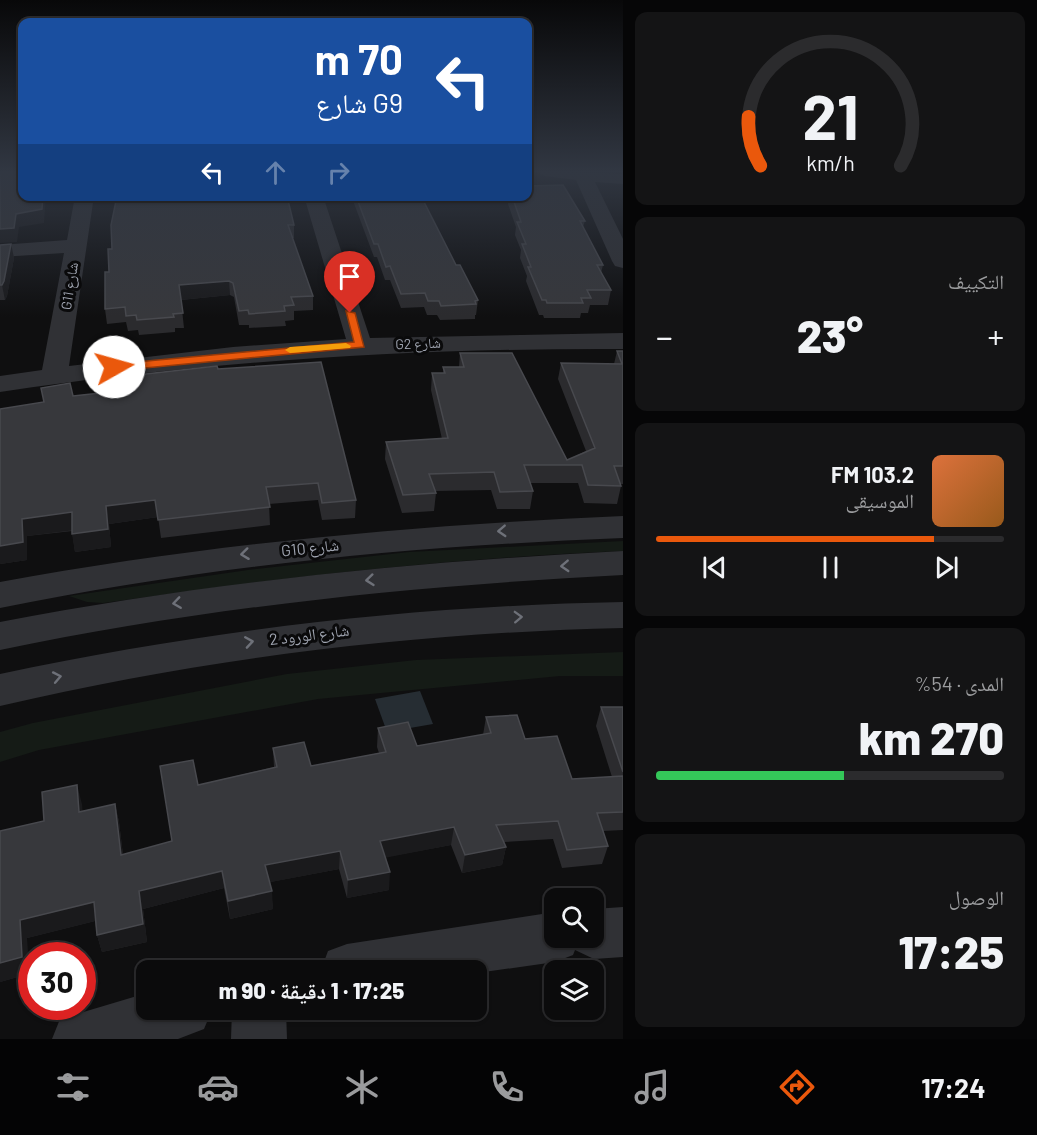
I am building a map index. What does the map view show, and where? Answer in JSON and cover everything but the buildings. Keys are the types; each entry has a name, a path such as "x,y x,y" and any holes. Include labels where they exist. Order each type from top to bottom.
{"street":[{"name":"G11 شارع","path":"54,375 80,219"},
{"path":"320,219 360,345"},
{"path":"604,219 623,261"},
{"path":"0,251 75,246"},
{"name":"G2 شارع","path":"0,384 54,375 212,357 360,345 623,341"},
{"name":"G10 شارع","path":"2,595 175,564 340,543 446,534 623,526"},
{"path":"0,636 87,616 236,595 381,579 623,563"},
{"path":"2,595 87,616"},
{"name":"شارع الورود 2","path":"0,690 152,658 358,628 459,619 623,615"},
{"path":"604,933 623,932"},
{"path":"404,960 544,939"},
{"path":"120,1034 157,1020"},
{"path":"259,1020 259,1039"}],"shaded area":[{"path":"623,541 623,551 362,570 103,603 87,602 69,596 248,570 409,552"},
{"path":"623,652 623,676 560,676 318,699 39,750 0,762 0,732 33,723 287,674 416,660"},
{"path":"420,691 433,724 387,732 375,699"}],"slow traffic":[{"path":"290,350 346,346"}],"route":[{"path":"114,367 360,345 350,313"}]}
